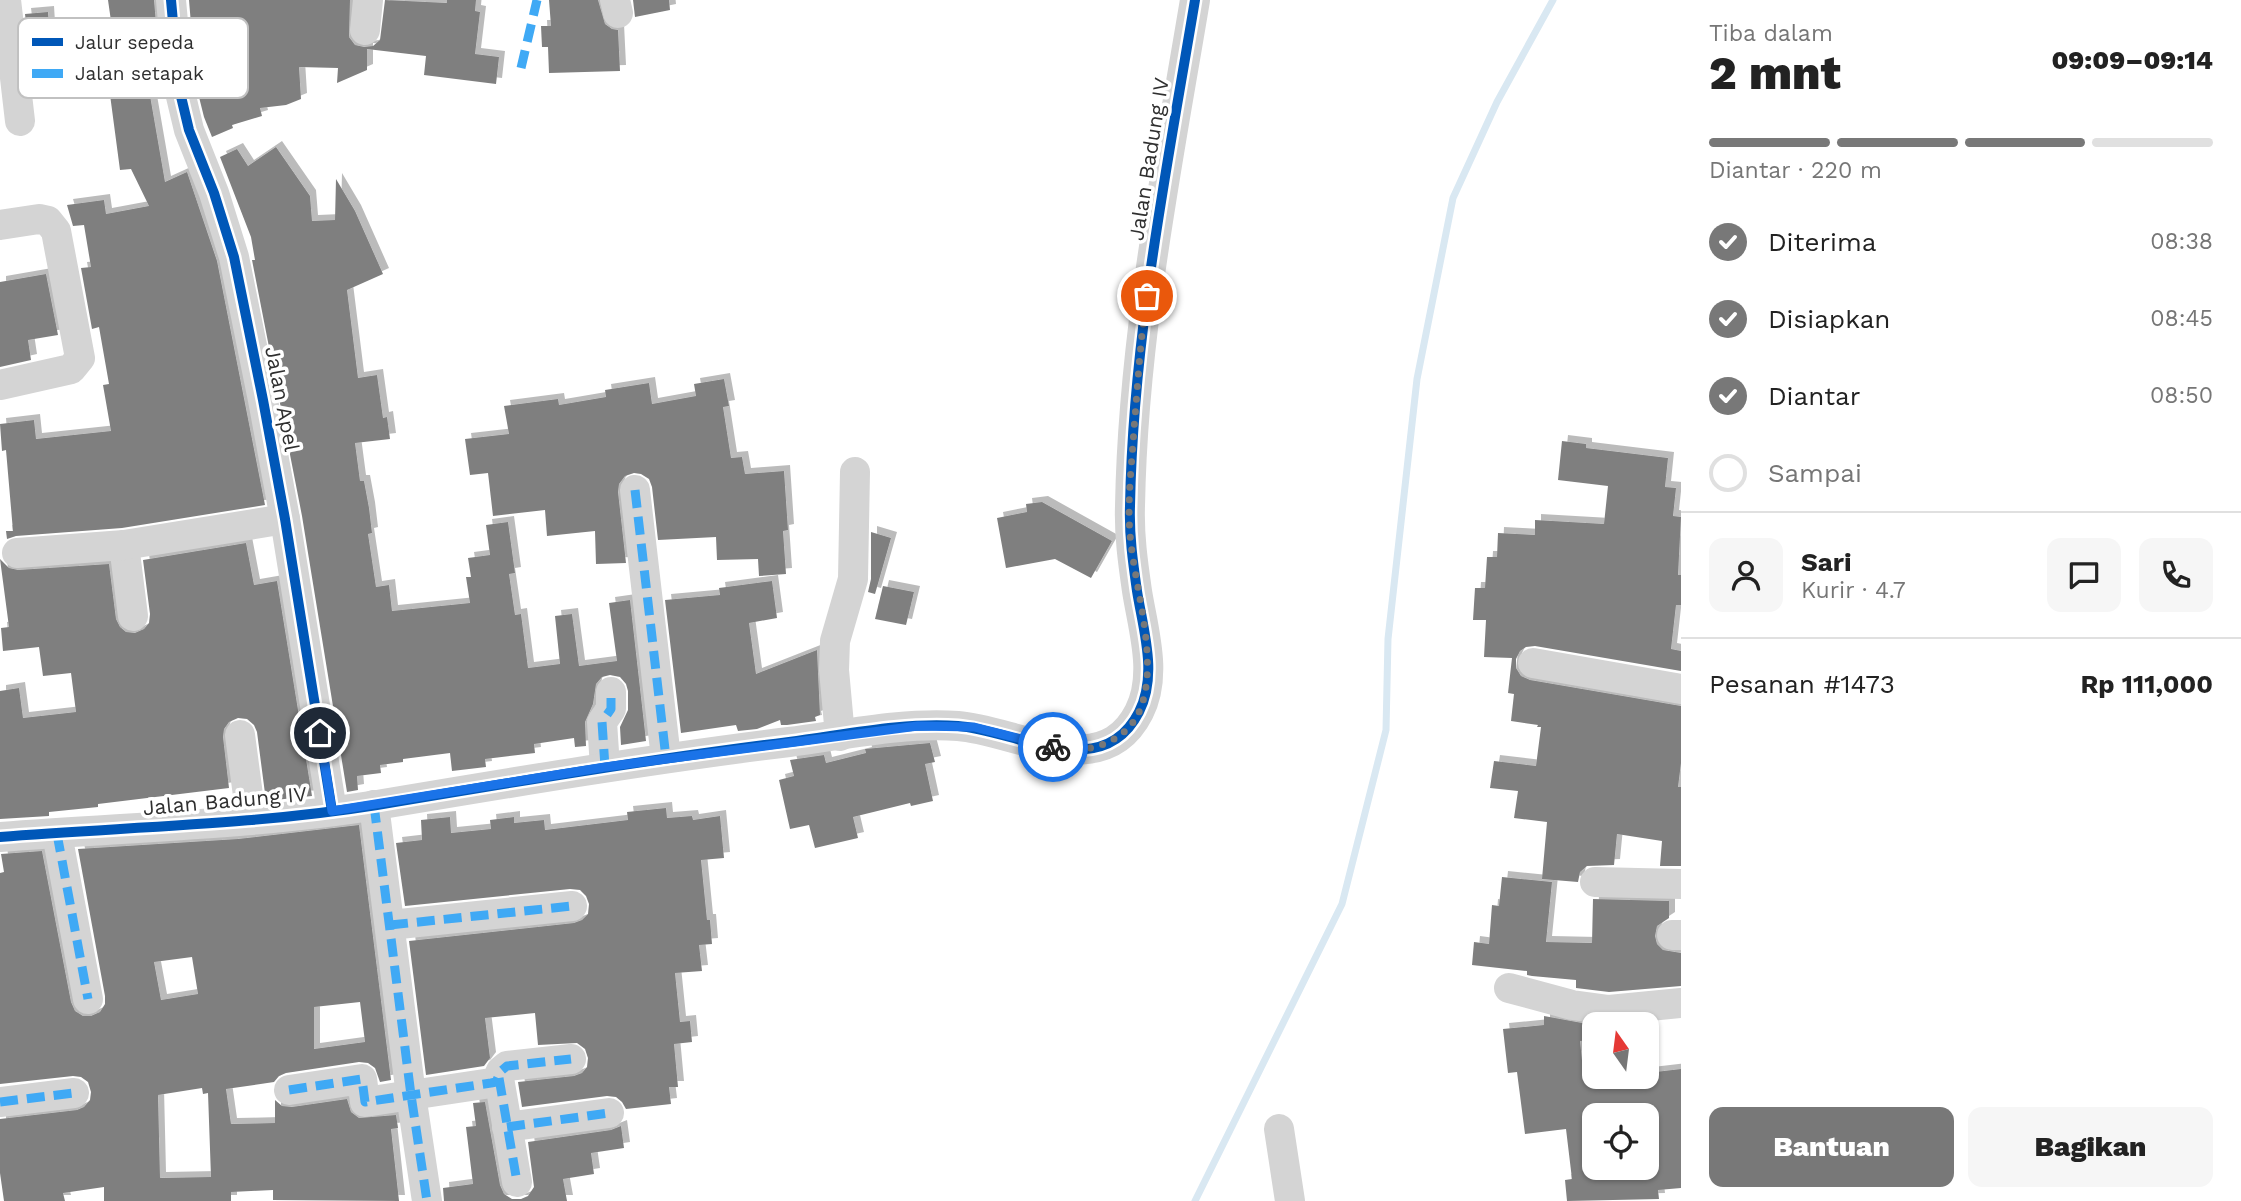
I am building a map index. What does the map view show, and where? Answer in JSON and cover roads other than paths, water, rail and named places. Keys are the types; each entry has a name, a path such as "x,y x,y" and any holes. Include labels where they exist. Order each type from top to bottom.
{"street":[{"path":"6,0 20,121"},
{"name":"Jalan Apel","path":"171,0 173,18"},
{"path":"365,30 368,0"},
{"name":"Jalan Badung IV","path":"0,837 332,811 666,758 918,726 974,727 1064,750 1081,751 1114,739 1129,727 1141,709 1146,690 1147,652 1129,532 1132,462 1142,324 1195,0"},
{"name":"Jalan Apel","path":"181,98 189,130 214,193 234,257 285,519 332,811"},
{"path":"0,225 39,219 48,221 56,231 80,358 71,369 0,385"},
{"path":"840,736 834,670 835,641 853,579 855,472"},
{"path":"635,490 666,758"},
{"path":"17,553 124,545 285,519"},
{"path":"124,545 133,616"},
{"path":"1533,663 1681,689"},
{"path":"605,767 602,722 611,709 611,692"},
{"path":"240,735 251,818"},
{"path":"374,805 427,1201"},
{"path":"57,834 88,999"},
{"path":"1595,882 1681,884"},
{"path":"390,925 572,906"},
{"path":"1509,988 1572,1005 1609,1010 1681,1003"},
{"path":"289,1090 362,1079 365,1102 496,1082 507,1066 571,1059"},
{"path":"499,1078 517,1182"},
{"path":"0,1102 74,1093"},
{"path":"507,1127 609,1114"},
{"path":"1279,1129 1290,1201"}],"waterway":[{"path":"1195,1201 1342,904 1386,730 1388,639 1417,379 1453,198 1497,102 1553,0"}]}
